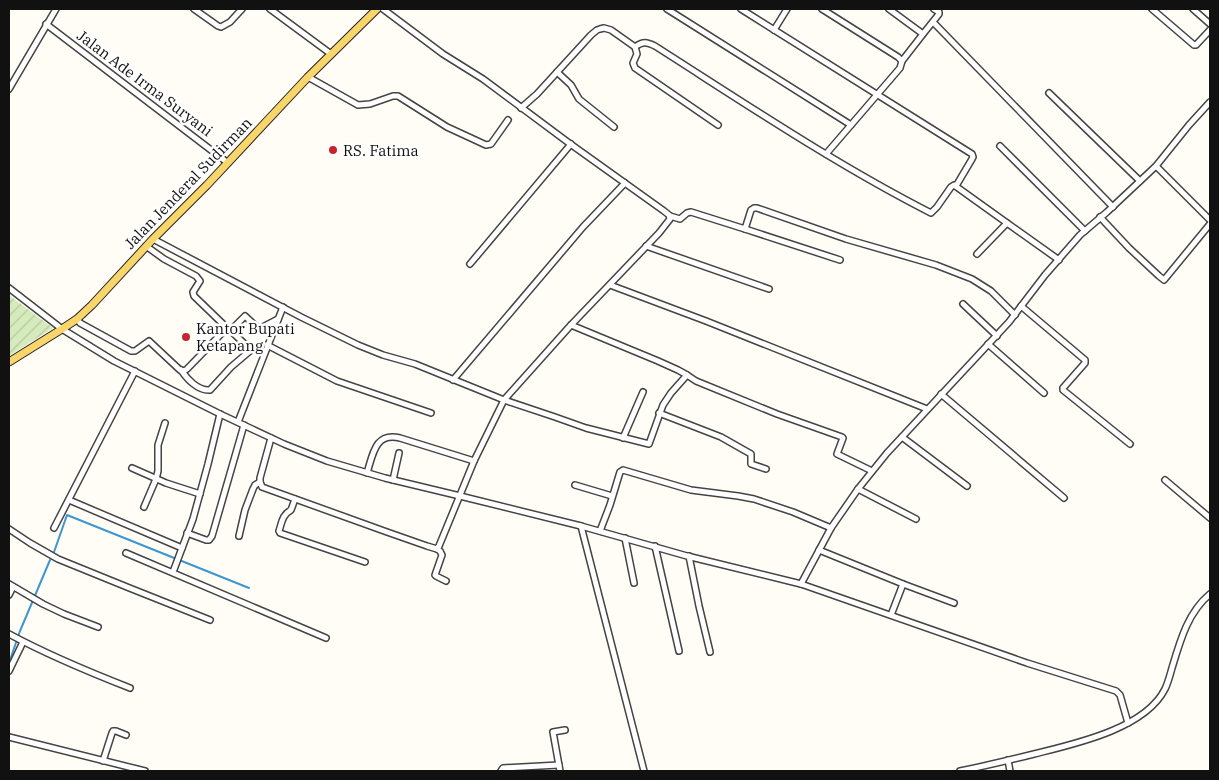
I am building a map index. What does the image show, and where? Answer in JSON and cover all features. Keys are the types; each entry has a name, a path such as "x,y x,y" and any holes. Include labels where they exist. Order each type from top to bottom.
{"main road":[{"name":"Jalan Jenderal Sudirman","path":"9,362 77,319 92,305 308,77 376,9"}],"street":[{"path":"9,89 56,9"},
{"path":"194,9 221,27 230,22 242,9"},
{"path":"270,9 331,54"},
{"path":"383,9 443,54 483,79 670,216 680,219 691,212 840,260"},
{"path":"667,9 851,125"},
{"path":"741,9 973,155 956,186"},
{"path":"774,30 787,9"},
{"path":"822,9 902,61"},
{"path":"889,9 922,34"},
{"path":"826,154 901,66 902,61 922,34 940,14 934,9"},
{"path":"1152,9 1194,46 1210,30"},
{"path":"1193,9 1210,24"},
{"path":"933,22 1113,207"},
{"name":"Jalan Ade Irma Suryani","path":"46,24 228,162"},
{"path":"521,108 537,94 597,30 604,28 611,30 635,46 638,52 633,61 634,66 718,125"},
{"path":"635,46 646,42 655,46 868,180 931,213 951,186 956,186 1059,260"},
{"path":"557,72 571,85 579,99 614,127"},
{"path":"308,77 358,104 366,105 398,96 452,130 486,146 491,144 508,120"},
{"path":"1049,93 1140,181"},
{"path":"801,584 831,528 872,471 902,436 1015,316 1021,306 1080,236 1156,166 1210,102"},
{"path":"470,264 571,144"},
{"path":"1000,146 1085,231"},
{"path":"1156,166 1210,220"},
{"path":"453,380 583,227 625,183"},
{"path":"745,229 751,210 757,208 846,239 936,265 978,282 995,295 1015,316"},
{"path":"437,549 474,461 504,400 571,325 667,224 670,216"},
{"path":"1100,218 1164,280 1210,224"},
{"path":"977,254 1007,223"},
{"path":"153,239 358,345 414,364 504,400 586,428 623,438 649,444 659,413 667,398 687,376"},
{"path":"146,246 164,259 199,279 200,281 193,292 194,296 223,324 223,332"},
{"path":"646,246 769,288"},
{"path":"610,285 706,320 927,409"},
{"path":"9,288 62,329 92,348 220,414 311,455 393,480 581,526 801,584 1027,663 1116,691 1121,698 1128,723"},
{"path":"963,304 997,336"},
{"path":"1021,306 1085,360 1085,363 1063,390 1130,444"},
{"path":"238,422 283,307"},
{"path":"180,370 184,371 187,369 223,332 230,330 245,316 259,329 278,319"},
{"path":"77,319 80,323 131,351 136,351 149,341 187,379 206,390 210,390 231,366 250,350 230,330"},
{"path":"571,325 658,361 696,381 777,414 842,437 837,454 872,471"},
{"path":"988,344 1044,393"},
{"path":"267,345 337,381 431,413"},
{"path":"54,528 135,371"},
{"path":"623,438 643,392"},
{"path":"941,394 1064,498"},
{"path":"659,413 726,439 751,454 751,464 766,469"},
{"path":"172,572 188,533 200,494 220,414"},
{"path":"144,507 158,471 158,444 165,423"},
{"path":"188,533 206,540 209,540 212,536 244,425"},
{"path":"367,473 377,445 383,438 393,436 474,461"},
{"path":"902,436 967,486"},
{"path":"271,438 260,482 261,486 437,549 442,552 442,556 436,575 437,578 446,581"},
{"path":"393,480 399,453"},
{"path":"132,468 156,479 200,494"},
{"path":"600,531 620,472 623,470 690,490 754,499 793,512 831,528"},
{"path":"1165,480 1210,518"},
{"path":"239,536 245,510 253,489 260,482"},
{"path":"575,484 612,496"},
{"path":"858,489 916,519"},
{"path":"295,499 291,510 284,515 280,533 365,562"},
{"path":"68,500 182,548"},
{"path":"581,526 644,771"},
{"path":"9,529 58,558 210,620"},
{"path":"625,538 634,583"},
{"path":"655,546 679,651"},
{"path":"819,550 954,603"},
{"path":"126,552 326,638"},
{"path":"689,556 710,652"},
{"path":"891,615 902,584"},
{"path":"9,595 11,586 64,614 98,627"},
{"path":"960,771 1080,742 1128,723 1149,709 1161,696 1168,681 1186,626 1200,603 1210,594"},
{"path":"9,634 23,642 130,688"},
{"path":"9,671 23,642"},
{"path":"501,771 503,768 559,768 553,732 565,730"},
{"path":"103,761 112,733 116,731 126,735"},
{"path":"9,738 144,771"},
{"path":"1008,760 1010,771"}],"green space":[{"path":"9,295 53,328 9,356"}],"waterway":[{"path":"54,552 67,515 249,588"},
{"path":"9,663 20,631 50,560"}],"place":[{"name":"RS. Fatima","path":"333,150"},
{"name":"Kantor Bupati Ketapang","path":"186,337"}]}
